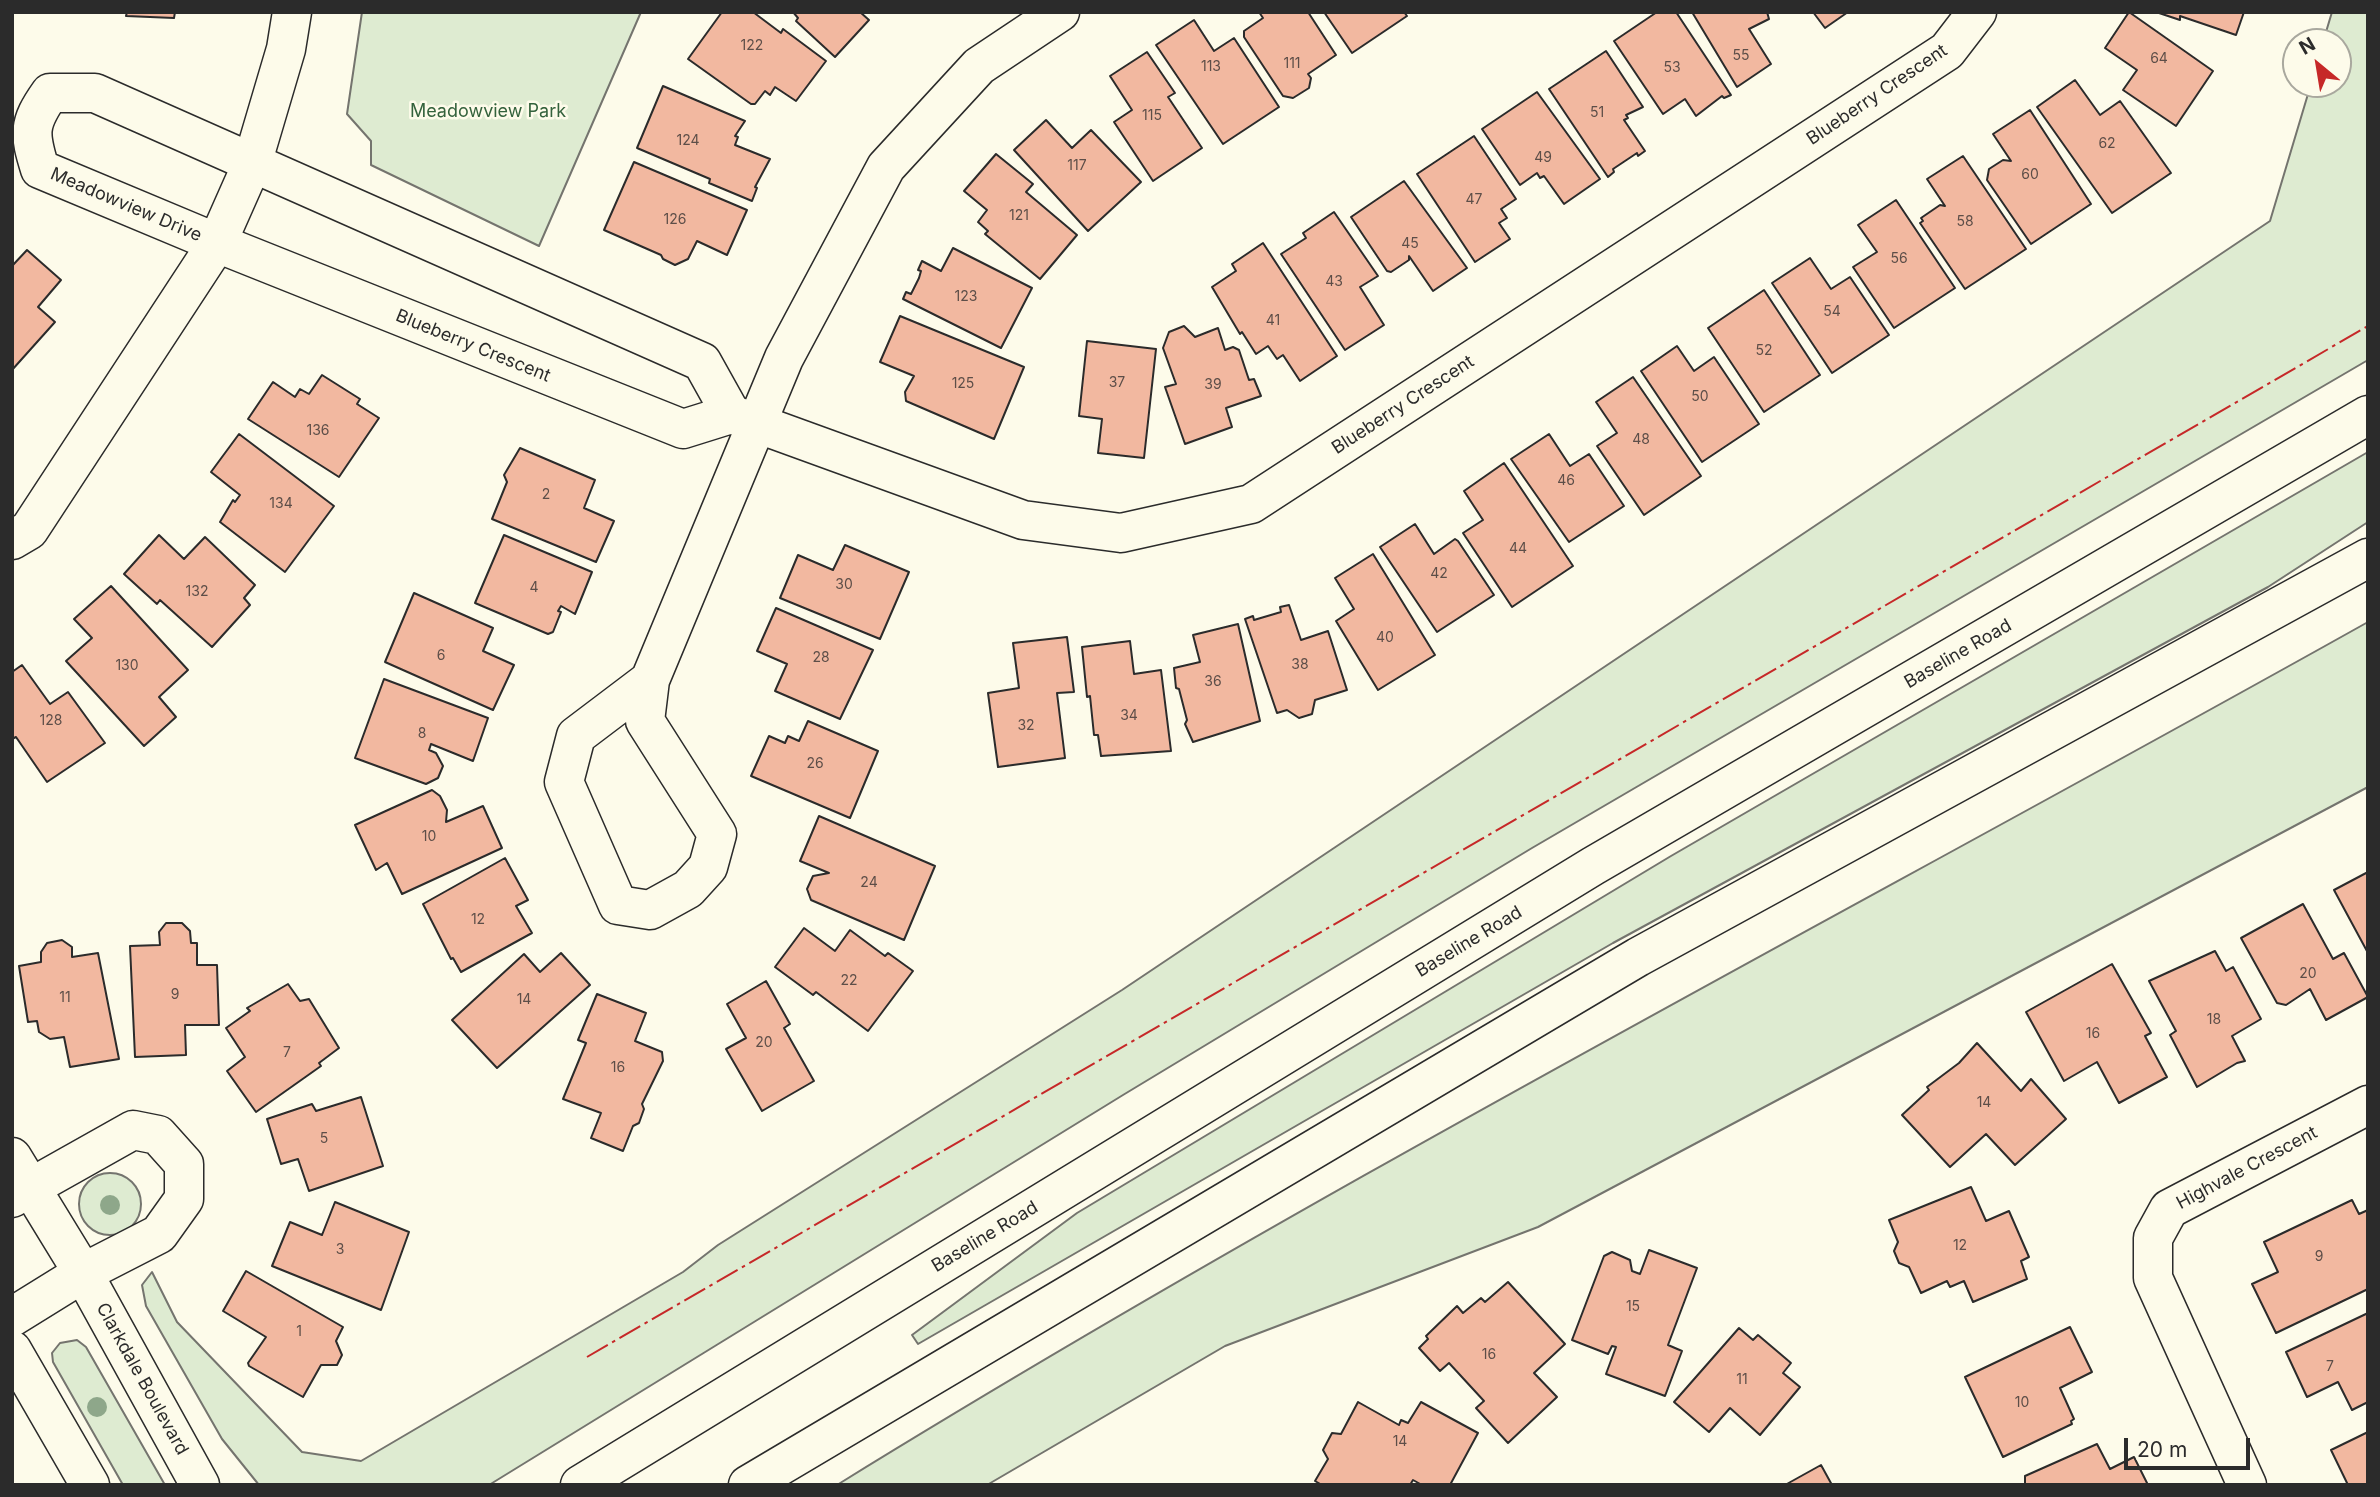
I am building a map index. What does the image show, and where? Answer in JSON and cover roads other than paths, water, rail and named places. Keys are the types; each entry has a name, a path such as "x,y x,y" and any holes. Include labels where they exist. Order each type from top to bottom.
{"street":[{"name":"Meadowview Drive","path":"12,540 29,530 217,243 252,164 286,49 292,12"},
{"path":"650,680 576,737 564,782 618,905 650,910 688,889 695,882 708,867 717,834 645,721 650,680 743,419 784,358 886,167 979,66 1060,12"},
{"name":"Blueberry Crescent","path":"217,243 683,429 743,419 1023,520 1121,533 1251,504 1947,51 1977,12"},
{"name":"Meadowview Drive","path":"217,243 40,169 31,140 34,116 50,93 95,93 252,164"},
{"path":"252,164 702,362 743,419"},
{"name":"Baseline Road","path":"580,1485 1593,866 2368,415"},
{"path":"748,1485 1638,957 2368,558"},
{"name":"Highvale Crescent","path":"2247,1485 2153,1278 2152,1238 2169,1209 2368,1105"},
{"name":"Clarkdale Boulevard","path":"12,1317 83,1273 159,1234 184,1199 184,1164 158,1135 133,1130 18,1181 83,1273 200,1485"},
{"path":"12,1350 90,1485"}],"park label":[{"name":"Meadowview Park","path":"488,112"}]}
